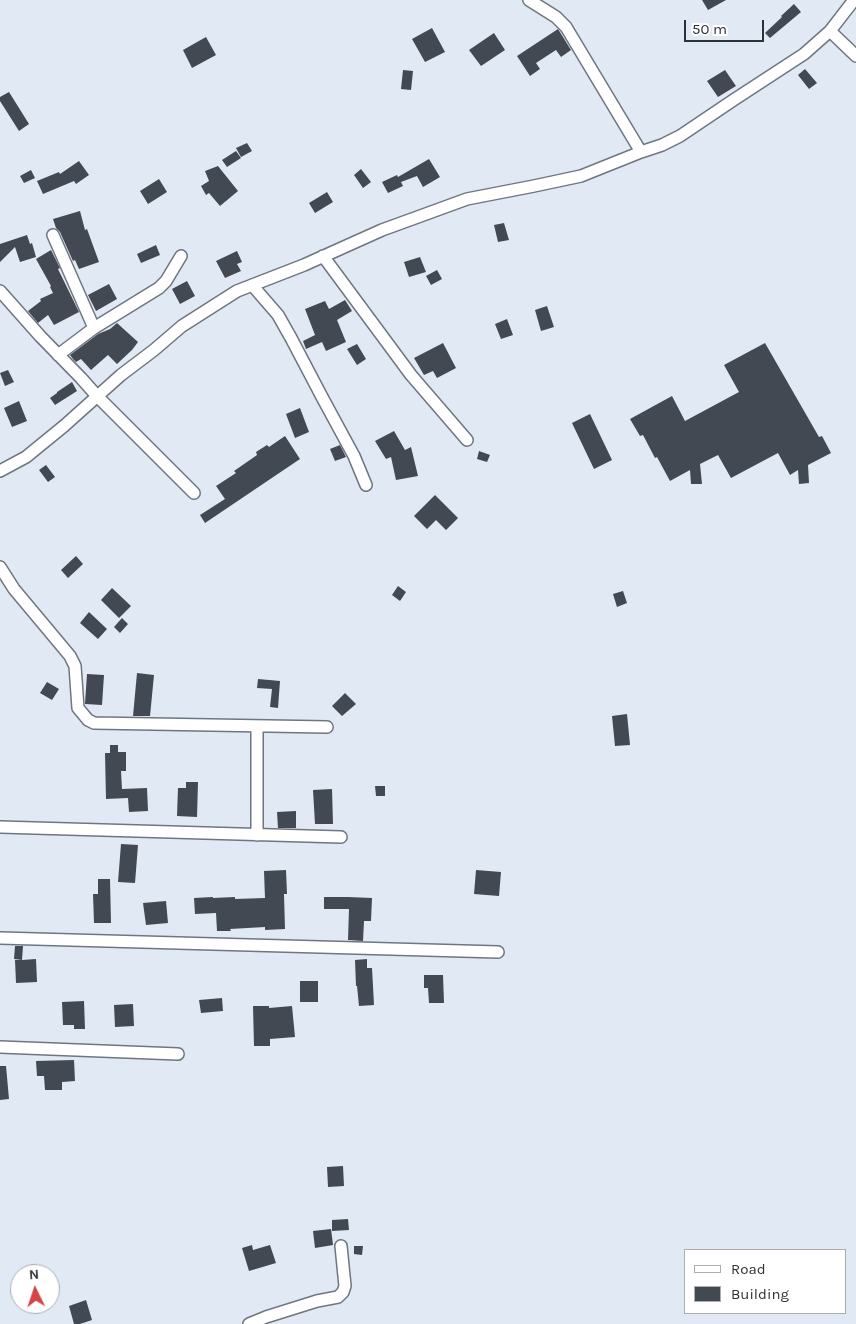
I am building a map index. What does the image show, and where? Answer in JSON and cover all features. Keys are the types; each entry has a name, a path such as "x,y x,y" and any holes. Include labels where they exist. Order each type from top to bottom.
{"street":[{"path":"530,0 556,17 566,27 641,152"},
{"path":"0,471 26,457 182,326 237,291 304,265 382,230 467,199 581,176 662,145 680,136 804,54 830,31 854,0"},
{"path":"830,31 856,56"},
{"path":"53,235 94,328"},
{"path":"58,355 94,328 159,288 166,281 181,256"},
{"path":"323,256 411,375 467,440"},
{"path":"252,285 278,315 354,456 366,485"},
{"path":"0,292 97,396 194,493"},
{"path":"0,568 14,589 72,661 75,666 78,708 82,715 94,723 327,728"},
{"path":"257,726 257,835"},
{"path":"0,827 341,837"},
{"path":"0,938 498,952"},
{"path":"0,1047 178,1054"},
{"path":"249,1324 266,1317 338,1297 343,1292 345,1286 341,1246"}],"building":[{"path":"702,0 726,0 708,10"},
{"path":"794,4 801,12 770,38 765,33"},
{"path":"432,28 445,52 425,62 412,39"},
{"path":"558,29 571,50 561,57 556,50 536,63 540,69 530,76 517,56"},
{"path":"494,33 505,50 481,66 469,50"},
{"path":"206,37 216,55 192,68 183,50"},
{"path":"805,69 817,83 809,89 798,75"},
{"path":"403,70 413,71 411,90 401,89"},
{"path":"725,70 736,86 718,97 707,81"},
{"path":"9,92 29,124 19,131 0,101 0,97"},
{"path":"247,143 252,151 241,157 236,148"},
{"path":"236,151 241,158 227,167 222,160"},
{"path":"429,159 440,177 423,187 417,176 401,182 403,186 388,193 382,182 397,175 398,177"},
{"path":"79,161 89,175 76,184 74,181 43,194 37,181 59,172 60,174"},
{"path":"218,166 238,191 220,206 209,193 206,195 201,186 209,181 205,171"},
{"path":"361,169 371,182 363,188 354,175"},
{"path":"31,170 35,178 24,183 20,176"},
{"path":"159,179 167,192 148,204 140,191"},
{"path":"327,192 333,202 315,213 309,203"},
{"path":"80,211 85,230 87,229 99,262 79,269 75,260 73,261 53,219"},
{"path":"504,223 509,240 498,242 494,225"},
{"path":"27,235 30,244 32,243 36,257 20,262 15,247 0,262 0,244"},
{"path":"156,245 160,255 141,263 137,254"},
{"path":"51,250 79,312 54,325 48,315 38,323 28,311 41,301 40,299 53,293 36,259"},
{"path":"237,251 242,262 237,264 241,271 225,278 216,261"},
{"path":"420,257 426,272 409,277 404,262"},
{"path":"437,270 442,279 431,285 426,276"},
{"path":"187,281 195,296 180,304 172,289"},
{"path":"109,284 117,299 96,311 88,295"},
{"path":"345,300 352,311 337,320 346,342 326,351 322,342 306,349 303,341 315,335 305,309 325,301 329,309"},
{"path":"547,306 554,327 541,331 535,310"},
{"path":"507,319 513,335 501,339 495,324"},
{"path":"117,323 138,342 117,364 108,355 91,370 81,359 76,362 70,355 98,334 110,329"},
{"path":"443,343 456,368 437,378 433,371 424,375 414,358"},
{"path":"765,343 819,437 822,436 831,453 808,465 809,483 799,484 798,470 790,475 778,453 731,478 718,455 700,464 702,484 691,484 690,470 670,481 643,435 640,436 630,419 672,396 685,421 739,392 724,365"},
{"path":"357,344 366,359 357,365 347,349"},
{"path":"8,370 14,382 5,386 0,373"},
{"path":"72,382 77,391 55,405 50,398"},
{"path":"19,401 27,421 12,427 4,408"},
{"path":"300,408 309,432 295,438 286,414"},
{"path":"590,414 612,460 594,469 572,423"},
{"path":"394,431 405,450 411,447 418,476 396,480 391,457 386,459 375,441"},
{"path":"285,436 300,459 205,523 200,515 225,499 216,486 236,473 234,471 257,455 256,452 267,445 269,447"},
{"path":"340,445 346,457 335,461 330,449"},
{"path":"479,451 490,455 487,462 477,459"},
{"path":"46,465 55,477 48,482 39,470"},
{"path":"435,495 458,518 446,530 436,520 427,529 414,516"},
{"path":"76,556 83,564 68,578 61,570"},
{"path":"398,586 406,592 400,601 392,595"},
{"path":"112,588 131,606 119,618 101,600"},
{"path":"623,591 627,603 617,607 613,594"},
{"path":"89,612 107,629 98,639 80,623"},
{"path":"122,618 128,624 120,633 114,627"},
{"path":"137,673 154,675 150,716 133,716"},
{"path":"87,674 104,675 102,705 85,704"},
{"path":"258,679 280,681 278,708 270,707 272,689 257,688"},
{"path":"47,682 59,689 52,700 40,693"},
{"path":"345,693 356,704 342,716 332,706"},
{"path":"627,714 630,745 615,746 612,716"},
{"path":"110,745 118,745 118,752 126,752 126,771 121,771 122,789 147,788 148,811 129,812 128,798 106,799 105,753 110,753"},
{"path":"186,782 198,782 197,817 177,816 178,788 186,788"},
{"path":"375,786 385,786 385,796 376,796"},
{"path":"332,789 333,824 315,824 313,790"},
{"path":"296,811 296,828 278,828 277,812"},
{"path":"121,844 138,845 135,883 118,882"},
{"path":"286,870 287,894 284,894 285,929 265,930 265,927 217,931 216,913 195,914 194,898 265,898 264,871"},
{"path":"476,870 501,872 499,896 474,894"},
{"path":"98,879 110,879 111,923 94,923 93,894 98,894"},
{"path":"324,897 372,898 371,921 364,921 363,941 348,940 349,909 324,909"},
{"path":"166,901 168,923 146,925 143,903"},
{"path":"15,946 23,946 22,960 14,959"},
{"path":"36,959 37,982 16,983 15,960"},
{"path":"367,959 367,968 372,968 374,1005 359,1006 355,960"},
{"path":"424,975 443,975 444,1003 429,1003 428,988 424,988"},
{"path":"300,981 318,981 318,1002 300,1002"},
{"path":"222,998 223,1011 201,1013 199,1000"},
{"path":"84,1001 85,1029 74,1029 74,1025 63,1025 62,1002"},
{"path":"133,1004 134,1026 115,1027 114,1005"},
{"path":"253,1006 269,1006 269,1008 292,1006 295,1037 270,1039 270,1046 254,1046"},
{"path":"74,1060 75,1081 62,1082 62,1090 45,1090 44,1076 37,1076 36,1061"},
{"path":"0,1066 6,1066 9,1099 0,1100"},
{"path":"343,1166 344,1186 328,1187 327,1167"},
{"path":"348,1219 349,1230 332,1231 332,1220"},
{"path":"331,1229 333,1245 315,1248 313,1231"},
{"path":"252,1245 253,1250 270,1245 276,1263 249,1271 242,1248"},
{"path":"354,1246 363,1246 362,1255 354,1254"},
{"path":"86,1300 92,1320 74,1324 69,1306"}]}
